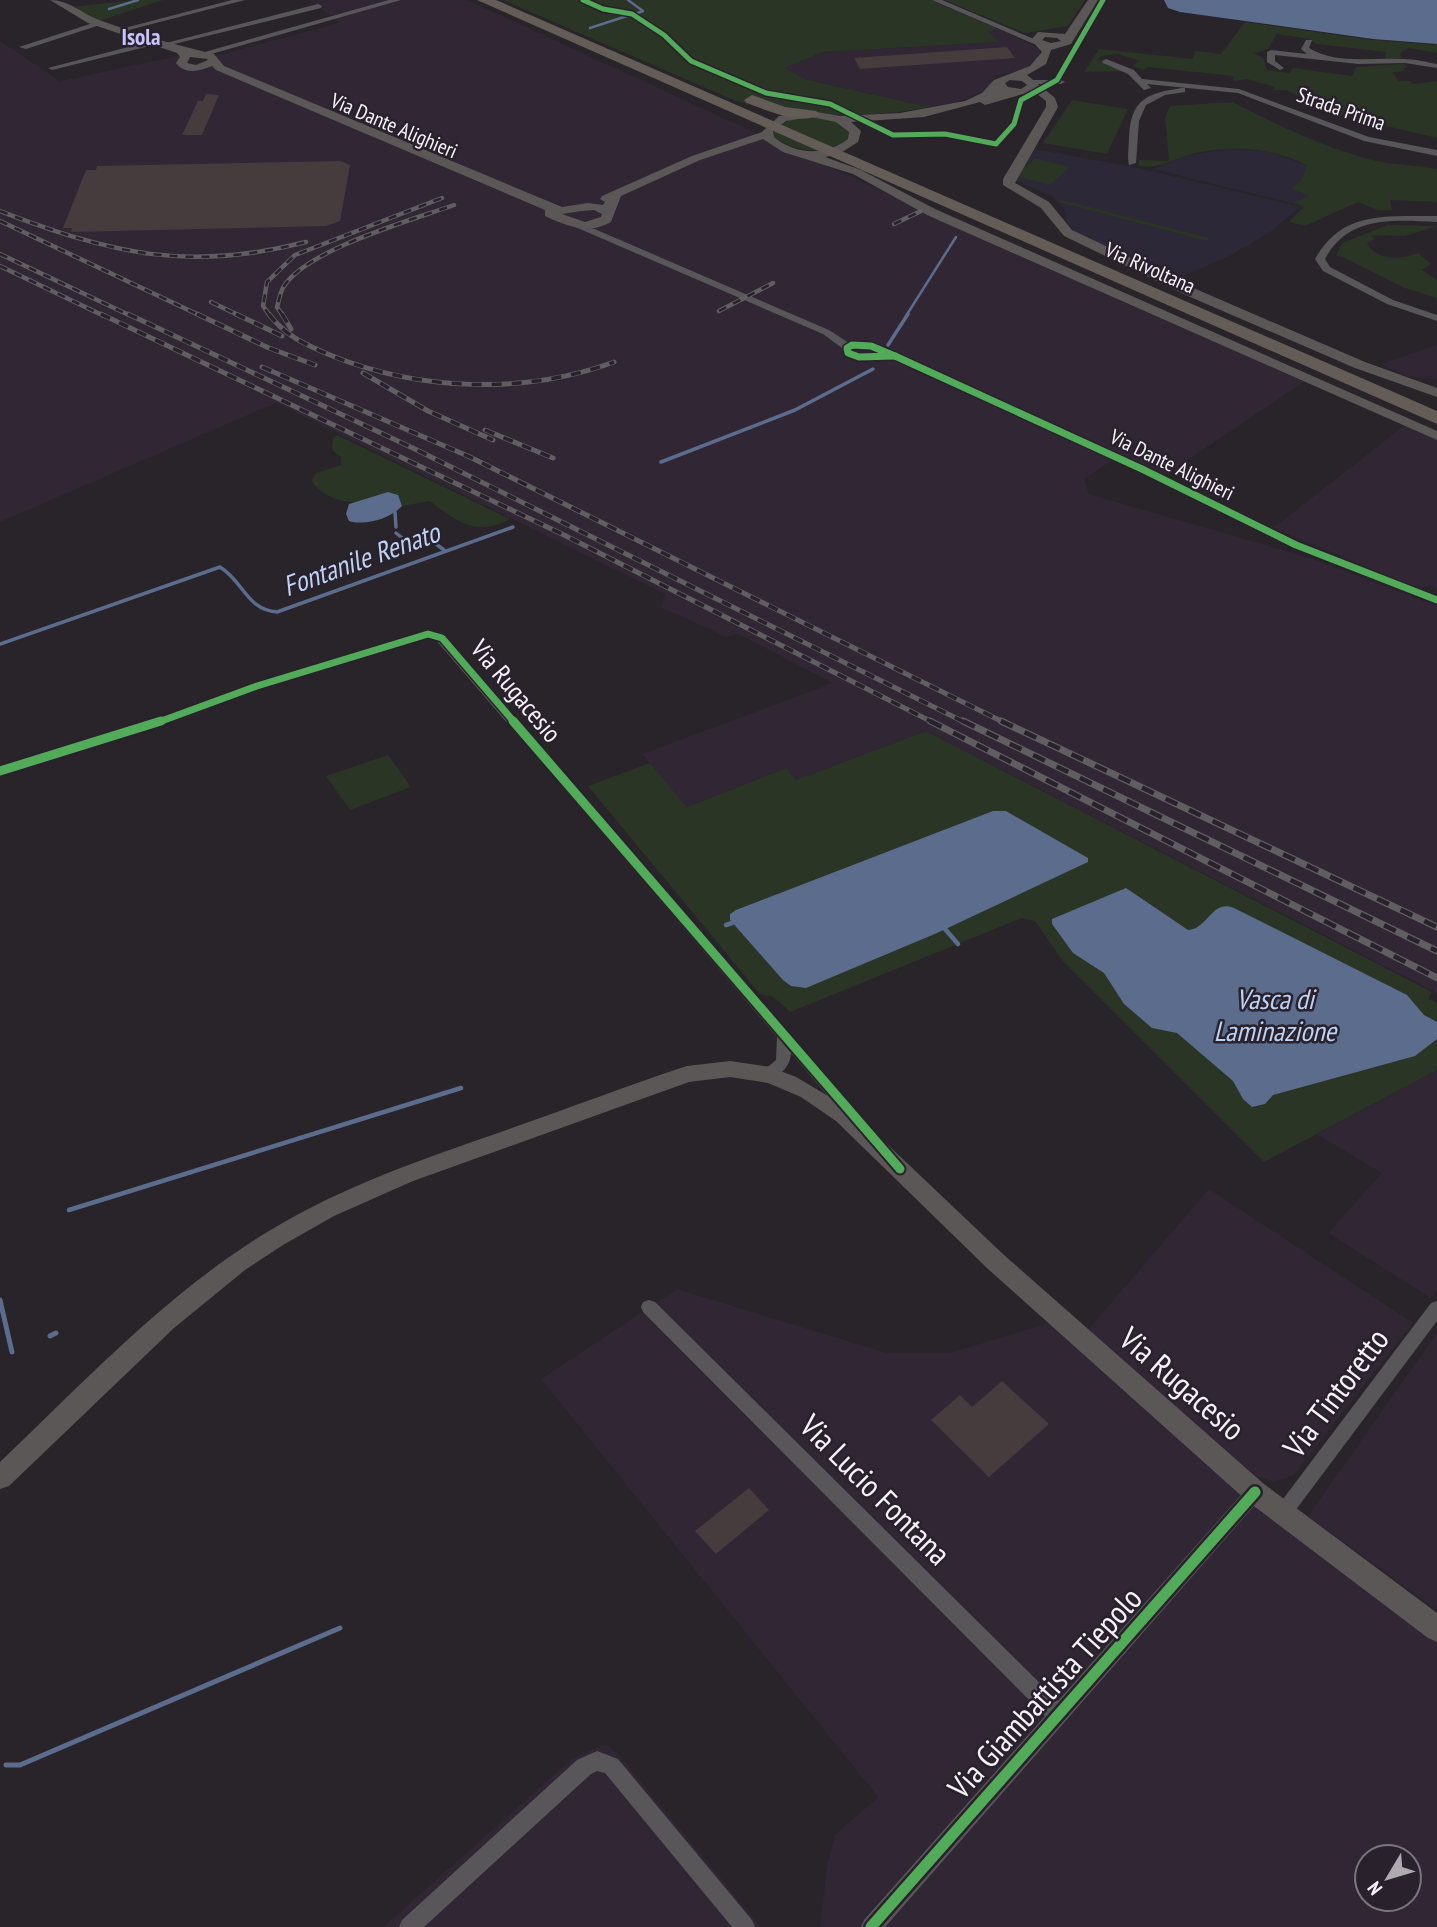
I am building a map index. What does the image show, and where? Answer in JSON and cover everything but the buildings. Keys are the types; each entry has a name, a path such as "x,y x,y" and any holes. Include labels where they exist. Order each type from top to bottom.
{"highway":[{"path":"493,1 774,109 811,114"},
{"path":"493,1 608,61 767,133"},
{"name":"Via Rivoltana","path":"493,1 755,115 853,152 1437,418"},
{"path":"853,152 1134,291 1173,303"},
{"name":"Via Rivoltana","path":"1173,303 1283,342 1437,409"},
{"path":"1207,314 1342,381 1437,434"},
{"path":"1283,342 1437,401"}],"street":[{"name":"Via Dante Alighieri","path":"55,0 78,15 163,43 182,54 198,55 758,301 853,345 847,352 854,356 871,351 895,356 1296,545 1437,600"},
{"path":"121,30 241,0"},
{"path":"198,55 222,46 397,0"},
{"path":"936,0 1006,29 1064,42"},
{"path":"853,152 866,126 947,113 1034,84 1093,0"},
{"path":"52,68 318,6"},
{"path":"23,47 99,23"},
{"path":"1042,38 1069,30 1079,23"},
{"path":"617,194 606,217 592,225 573,219 586,206 685,162 767,133 783,118 811,114 840,119 896,117 955,106 986,94 998,85 1000,80 1028,72 1045,58 1047,52 1042,38"},
{"path":"1310,42 1305,49 1320,58"},
{"path":"209,62 212,52 222,46"},
{"path":"1280,68 1271,62 1271,52 1320,58 1437,65"},
{"name":"Via Dante Alighieri","path":"182,54 181,63 184,66 209,62"},
{"name":"Strada Prima","path":"1106,61 1128,70 1143,81 1236,91 1367,139 1435,152"},
{"path":"1012,76 1034,84 1051,100 1052,107 1009,179 1010,188 1045,205 1065,231 1149,272 1360,365 1437,393"},
{"path":"1132,163 1135,115 1139,104 1150,96 1143,81"},
{"path":"998,85 1014,92"},
{"name":"Strada Prima","path":"1150,96 1183,89 1236,91"},
{"path":"840,119 853,152 931,212 1437,434"},
{"path":"767,133 771,142 781,148"},
{"path":"722,149 781,148 803,153 853,152"},
{"path":"803,153 853,152"},
{"path":"586,206 606,217"},
{"name":"Via Dante Alighieri","path":"606,217 603,226 607,232 631,247"},
{"path":"1437,219 1371,220 1333,237 1320,260 1326,269 1385,299 1437,318"},
{"name":"Via Rugacesio","path":"0,771 180,715 257,686 391,644 422,635 439,636 781,1032"},
{"path":"771,1071 785,1058 781,1032"},
{"path":"781,1032 900,1169"},
{"name":"Via Rugacesio","path":"0,1478 161,1325 206,1287 276,1238 349,1197 687,1074 727,1069 771,1071 821,1098 859,1129 996,1262 1255,1492 1437,1629"},
{"name":"Via Lucio Fontana","path":"649,1307 1058,1716"},
{"name":"Via Tintoretto","path":"1283,1513 1437,1308"},
{"name":"Via Giambattista Tiepolo","path":"871,1927 1255,1492"},
{"path":"409,1927 584,1768 597,1761 611,1766 744,1927"}],"shaded area":[{"path":"310,0 467,0 1130,305 1307,380 1164,476 1116,458 1084,479 1089,494 1313,559 1437,606 1437,993 926,731 796,780 785,768 687,807 642,754 833,683 738,634 726,637 661,607 665,594 276,403 0,522 0,41 60,81 182,55 179,63 200,68 214,56 339,23"},
{"path":"997,28 1039,48 1041,56 1021,71 997,75 987,90 955,103 930,107 808,80 783,68 823,52 998,42 988,32"},
{"path":"1033,149 1138,168 1300,207 1270,232 1231,255 1174,280 1076,233 1067,222 1065,209 1052,196 1014,180"},
{"path":"1227,149 1269,152 1307,165 1301,180 1311,196 1293,203 1153,169 1187,156"},
{"path":"1437,345 1437,380 1406,376 1381,364"},
{"path":"1409,422 1437,437 1437,590 1430,586 1417,588 1273,528"},
{"path":"1437,1070 1437,1290 1431,1298 1328,1233 1382,1173 1317,1134"},
{"path":"1209,1189 1413,1323 1294,1475 1274,1482 1256,1476 1087,1331"},
{"path":"677,1289 887,1353 949,1353 1053,1322 1437,1638 1437,1927 820,1927 827,1867 835,1835 878,1797 541,1379"},
{"path":"1437,1333 1437,1610 1308,1516"},
{"path":"601,1746 609,1746 617,1753 761,1927 383,1927 573,1758"}],"green space":[{"path":"163,0 99,21 71,7"},
{"path":"503,0 931,0 997,28 989,32 999,42 823,52 784,68 808,80 930,107 858,115 783,112 736,101"},
{"path":"944,0 1085,0 1068,26 1025,33"},
{"path":"1245,22 1372,40 1437,45 1437,53 1408,48 1400,53 1402,58 1385,59 1386,52 1316,44 1310,39 1277,34 1268,49 1254,53 1263,58 1267,70 1289,73 1293,68 1352,76 1356,67 1404,64 1408,67 1403,68 1405,71 1393,72 1399,81 1410,81 1413,84 1437,81 1437,138 1340,115 1337,118 1328,115 1333,113 1286,90 1273,90 1275,87 1247,79 1234,81 1234,76 1148,67 1143,70 1132,66 1140,61 1118,54 1101,56 1098,60 1123,71 1084,72 1099,49 1193,59 1195,51 1221,54"},
{"path":"1072,100 1128,109 1107,154 1043,143"},
{"path":"1233,102 1298,134 1368,159 1437,169 1437,202 1390,200 1392,210 1378,210 1358,202 1305,226 1289,222 1304,207 1293,203 1310,196 1291,189 1301,180 1307,165 1293,159 1263,151 1231,149 1201,152 1157,166 1139,166 1139,160 1169,161 1165,118 1170,106"},
{"path":"814,117 840,123 849,132 848,139 829,148 810,150 792,146 774,137 773,130 789,120"},
{"path":"1035,158 1070,167 1050,185 1015,176"},
{"path":"1062,200 1209,238 1207,241 1059,202"},
{"path":"1388,225 1437,226 1405,236 1370,235 1375,239 1367,243 1371,249 1383,256 1405,257 1418,253 1431,264 1422,270 1437,280 1437,298 1405,288 1336,256 1342,243"},
{"path":"337,435 510,519 487,527 477,527 458,521 430,501 402,506 401,501 351,502 329,496 319,490 311,480 316,473 341,465 341,457 332,450 333,438"},
{"path":"926,731 1432,992 1428,999 1437,1003 1437,1070 1264,1162 1063,961 1035,921 1022,918 790,1012 774,997 760,994 588,786 650,763 687,807 786,768 796,780"},
{"path":"388,755 411,787 350,810 326,776"}],"water":[{"path":"1164,0 1437,0 1437,44 1373,39 1180,12 1168,8"},
{"path":"388,492 398,495 402,506 397,511 370,522 349,521 346,514 349,504"},
{"path":"993,811 1006,811 1088,858 1088,862 937,933 806,988 791,986 783,980 730,920 730,914 736,910"},
{"name":"Vasca di Laminazione","path":"1126,888 1188,930 1201,925 1220,908 1234,908 1407,995 1424,1015 1437,1022 1437,1039 1415,1056 1273,1095 1265,1104 1252,1107 1243,1099 1233,1081 1177,1033 1152,1028 1124,1004 1104,973 1073,953 1052,924 1052,919"}],"waterway":[{"path":"109,9 138,0"},
{"path":"628,0 643,11 635,14"},
{"path":"590,28 630,15"},
{"path":"906,316 956,237"},
{"path":"888,345 908,314"},
{"path":"661,462 795,410 873,369"},
{"path":"395,512 396,527"},
{"name":"Fontanile Renato","path":"0,644 220,567 252,601 267,610 277,612 513,527"},
{"path":"396,533 406,541 428,538 444,550"},
{"path":"726,925 732,923"},
{"path":"945,929 958,944"},
{"path":"69,1210 461,1088"},
{"path":"0,1300 12,1352"},
{"path":"50,1336 56,1333"},
{"path":"6,1765 20,1765 340,1628"}],"railway":[{"path":"270,316 263,306 267,282 295,255 442,198"},
{"path":"283,316 277,307 284,286 296,273 315,260 362,237 454,205"},
{"path":"0,211 78,238 151,254 224,256 306,242"},
{"path":"894,224 921,211"},
{"path":"0,221 201,316"},
{"path":"0,254 131,316"},
{"path":"0,266 104,316"},
{"path":"719,311 773,283"},
{"path":"211,302 240,316"},
{"path":"101,314 564,535 934,723"},
{"path":"128,314 417,450 966,723"},
{"path":"197,314 269,348 315,365"},
{"path":"236,314 282,336"},
{"path":"269,314 289,334 330,355 364,367 435,382 508,384 544,380 580,373 614,362"},
{"path":"282,314 291,329"},
{"path":"262,367 470,457 1005,723"},
{"path":"363,373 428,411 493,440"},
{"path":"485,430 553,458"},
{"path":"930,721 1437,978"},
{"path":"963,721 1437,951"},
{"path":"1001,721 1437,927"}],"cycle path":[{"path":"583,0 603,9 632,14 664,35 691,61 766,93 830,104 893,135 945,134 996,144 1014,124 1021,100 1057,80 1103,0"},
{"path":"895,356 859,357 848,353 847,348 858,344 871,346 895,356 1142,469 1296,545 1437,600"},
{"path":"0,771 180,715 257,686 404,640 428,634 442,638 900,1169"},
{"path":"871,1927 1255,1492"}],"district":[{"name":"Isola","path":"141,37"}]}
